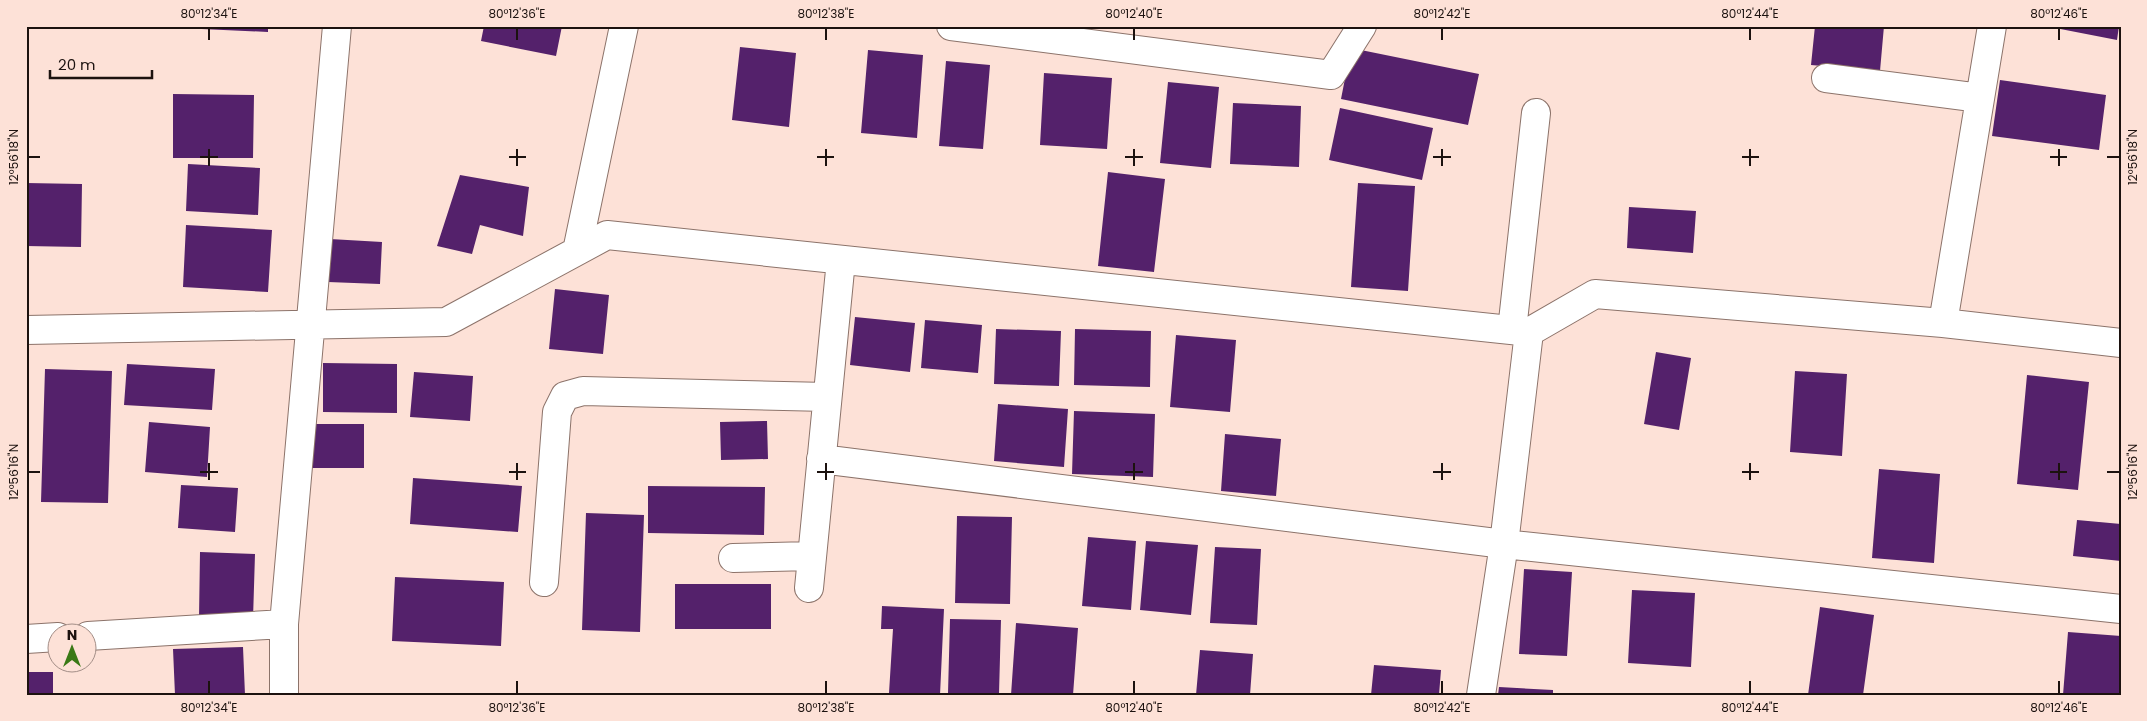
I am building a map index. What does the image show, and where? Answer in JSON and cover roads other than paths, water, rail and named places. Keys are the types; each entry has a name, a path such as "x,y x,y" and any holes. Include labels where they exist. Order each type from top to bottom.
{"street":[{"path":"284,695 284,624 337,26"},
{"path":"577,251 624,26"},
{"path":"951,26 1331,74 1362,26"},
{"path":"1943,323 1992,26"},
{"path":"1826,78 1980,98"},
{"path":"1481,695 1504,544 1536,113"},
{"path":"26,330 446,322 607,235 1520,331 1595,294 1943,323 2121,343"},
{"path":"809,588 841,260"},
{"path":"544,582 557,412 565,396 583,391 828,397"},
{"path":"821,459 1504,544 2121,609"},
{"path":"733,558 811,556"},
{"path":"98,635 284,624"},
{"path":"26,639 48,638"}]}
